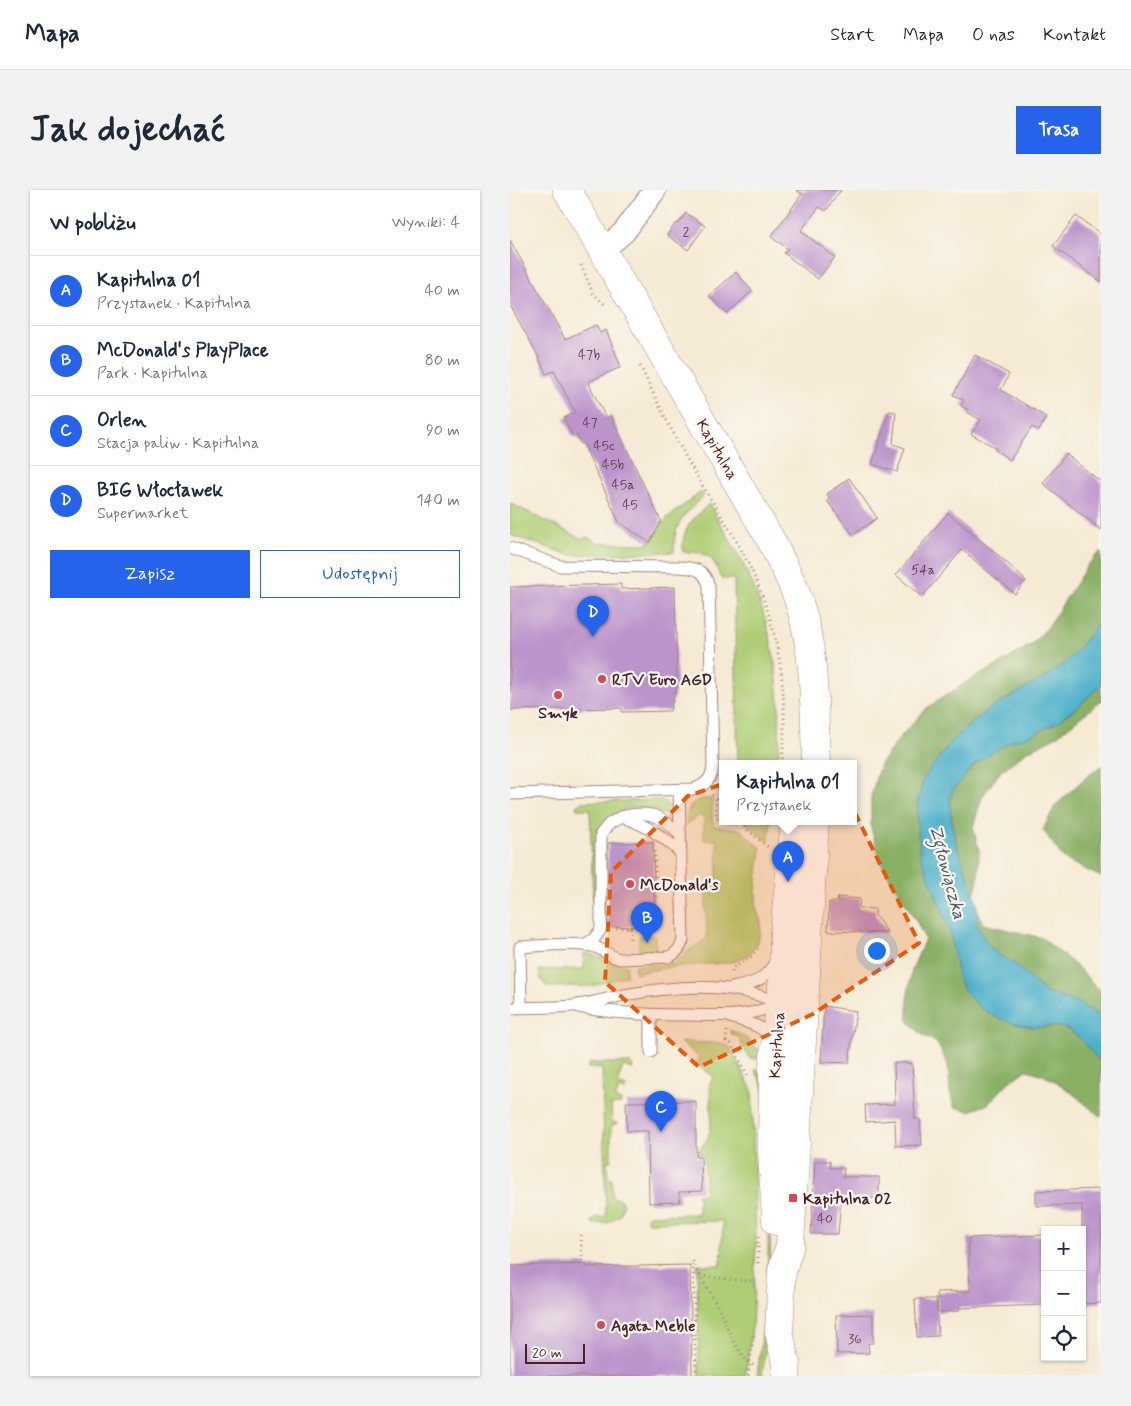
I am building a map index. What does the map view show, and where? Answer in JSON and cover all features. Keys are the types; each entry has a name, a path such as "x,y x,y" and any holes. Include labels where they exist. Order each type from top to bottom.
{"street":[{"name":"Kapitulna","path":"567,190 591,256 763,527 789,577 798,600 809,645 814,687 816,760"},
{"path":"591,256 618,239 655,190"},
{"name":"Kapitulna","path":"806,760 815,727"},
{"name":"Kapitulna","path":"786,1376 786,1363 779,1332 773,1276 776,1248 772,1150 774,1050 787,1016 783,978 784,932 794,825"},
{"name":"Kapitulna","path":"773,1276 790,1245 815,825"},
{"name":"Kapitulna","path":"761,1371 768,1361 779,1332"}],"lane":[{"path":"510,548 560,566 690,567 699,570 706,578 709,586 713,765 712,774 708,781 702,786 693,789 510,794"},
{"path":"678,790 683,940 678,951 668,957 621,959 614,958 599,948 584,945 520,947 516,1008 572,1006 661,990 706,987 731,989 766,998 787,1016"},
{"path":"584,945 594,939 600,929 601,834 609,824 621,817 650,814 663,820 680,834"},
{"path":"621,817 643,825 681,853"},
{"path":"731,989 755,983 768,974 778,957 784,932"},
{"path":"800,1067 787,1016 793,995 806,974"},
{"path":"572,1006 622,1014 728,1016 761,1011 787,1016"},
{"path":"651,1015 651,1052"},
{"path":"728,1016 761,1028 771,1038 774,1050"}],"path":[{"path":"591,256 593,293 611,312"},
{"path":"636,359 686,456 747,561 765,602 773,628 783,682 785,712 782,760"},
{"path":"702,786 716,799 716,815 719,822"},
{"path":"742,825 772,851"},
{"path":"600,929 656,928 655,850 657,847 672,854 681,853"},
{"path":"581,1235 582,1262"},
{"path":"696,1376 693,1261 699,1276 739,1349 749,1363 761,1371"},
{"path":"699,1276 773,1276"}],"highlighted area":[{"path":"771,767 853,809 919,943 813,1014 699,1067 605,982 611,872 688,796"}],"green space":[{"path":"701,492 704,496 681,520 675,534 674,552 570,555 510,535 510,503 582,539 587,537 599,543 649,544 667,518"},
{"path":"709,504 736,550 758,598 770,639 777,680 779,700 778,760 738,760 734,579 720,577 714,563 708,556 683,552 684,536 693,520"},
{"path":"1101,551 1101,701 1055,737 1026,752 1001,771 982,797 973,827 979,850 978,880 973,898 983,924 1042,938 1074,964 1101,991 1101,1117 1057,1082 1026,1070 1009,1082 988,1104 970,1111 954,1107 950,1092 948,1064 937,1043 921,1034 908,1021 908,993 912,970 925,939 881,863 871,828 871,797 880,764 903,734 927,708 968,681 1032,644 1048,627 1089,563"},
{"path":"1101,766 1101,877 1064,859 1043,830 1055,806"},
{"path":"712,799 714,826 739,829 761,848 756,891 756,908 761,924 758,941 745,957 736,961 672,967 636,973 634,965 673,964 686,952 707,939 705,885 717,884 717,840 704,840 704,816 699,816 687,824 689,808 694,802"},
{"path":"661,800 667,803 673,819 646,808 630,808 608,818 598,830 597,892 593,903 590,809 577,809 576,806 582,802"},
{"path":"749,825 771,825 769,839 767,841"},
{"path":"639,936 655,936 656,951 639,952"},
{"path":"584,953 616,964 627,965 626,976 592,986 549,987 540,978 539,970 584,969"},
{"path":"730,1030 750,1041 764,1059 749,1058 738,1037 730,1033"},
{"path":"680,1042 721,1043 729,1046 752,1090 756,1244 752,1328 745,1376 699,1376 697,1265 721,1265 723,1221 647,1221 649,1215 698,1214 698,1194 705,1192 704,1156 697,1154 710,1132 710,1083 714,1077 696,1063 700,1058"},
{"path":"590,1063 630,1063 633,1067 632,1069 623,1066 617,1084 626,1087 624,1091 619,1089 615,1099 621,1101 621,1104 611,1105 612,1122 618,1123 611,1126 611,1161 607,1161 608,1179 612,1179 612,1197 621,1200 623,1205 620,1215 608,1223 593,1224 591,1221 594,1218 606,1217 602,1069 588,1068"},
{"path":"755,1070 767,1071 771,1276 768,1330 762,1376 757,1376 767,1291 768,1218 764,1087"}],"water":[{"name":"Zgłowiączka","path":"1101,619 1101,685 1079,706 1054,724 1030,736 1012,741 973,766 952,791 950,803 956,842 977,903 977,925 986,942 996,953 1016,965 1046,993 1079,1003 1101,1017 1101,1062 1069,1030 1056,1027 1022,1025 1000,1019 980,1007 965,991 959,980 949,929 920,854 917,815 918,800 924,777 952,741 991,708 1044,678 1065,663"}],"building":[{"path":"796,190 841,190 826,211 819,207 801,231 835,257 818,279 784,253 788,249 771,237 802,194"},
{"path":"686,213 705,226 688,250 667,235"},
{"path":"1076,216 1101,234 1101,282 1053,246"},
{"path":"510,240 565,339 596,325 600,333 606,330 621,367 588,382 606,418 611,416 661,521 650,543 619,522 583,443 581,444 577,435 573,437 564,418 575,412 554,371 546,374 510,305"},
{"path":"736,272 752,291 727,314 709,296"},
{"path":"975,355 1009,374 1001,390 1046,417 1039,431 1032,427 1010,460 995,450 996,448 971,434 981,420 961,406 964,400 953,395"},
{"path":"889,411 896,412 893,444 905,448 897,472 872,464"},
{"path":"1066,454 1101,482 1101,530 1043,483"},
{"path":"849,478 877,518 853,535 827,501 830,499 827,494"},
{"path":"948,513 1026,581 1015,594 962,550 922,597 896,575"},
{"path":"621,584 621,589 675,587 677,685 670,711 622,712 622,708 510,710 510,587"},
{"name":"McDonald's","path":"653,842 655,926 608,927 608,843"},
{"path":"838,897 860,899 859,908 875,909 875,915 888,933 828,931 829,902 837,902"},
{"path":"824,1006 856,1011 849,1063 821,1062"},
{"path":"894,1063 912,1063 915,1119 920,1119 922,1145 896,1146 895,1120 866,1122 865,1105 895,1104"},
{"path":"696,1101 696,1157 701,1157 702,1191 679,1192 680,1202 649,1203 648,1131 627,1131 626,1102"},
{"path":"815,1161 830,1161 830,1168 844,1168 843,1177 879,1177 879,1198 841,1198 838,1234 811,1234"},
{"path":"1101,1189 1101,1303 1086,1304 1086,1226 1082,1226 1082,1205 1036,1206 1036,1191"},
{"path":"1041,1235 1041,1305 959,1308 959,1311 938,1312 937,1292 970,1291 968,1238"},
{"name":"Agata Meble","path":"586,1264 587,1267 690,1265 692,1376 510,1376 510,1266"},
{"path":"915,1299 936,1299 938,1336 917,1337"},
{"path":"873,1314 873,1343 868,1343 869,1353 837,1354 836,1315"}],"place":[{"name":"BIG Włocławek","path":"593,637"},
{"name":"RTV Euro AGD","path":"602,679"},
{"name":"Smyk","path":"558,695"},
{"name":"Kapitulna 01","path":"788,882"},
{"name":"McDonald's","path":"630,884"},
{"name":"McDonald's PlayPlace","path":"647,943"},
{"name":"Orlen","path":"661,1132"},
{"name":"Kapitulna 02","path":"793,1198"},
{"name":"Agata Meble","path":"601,1325"}]}
